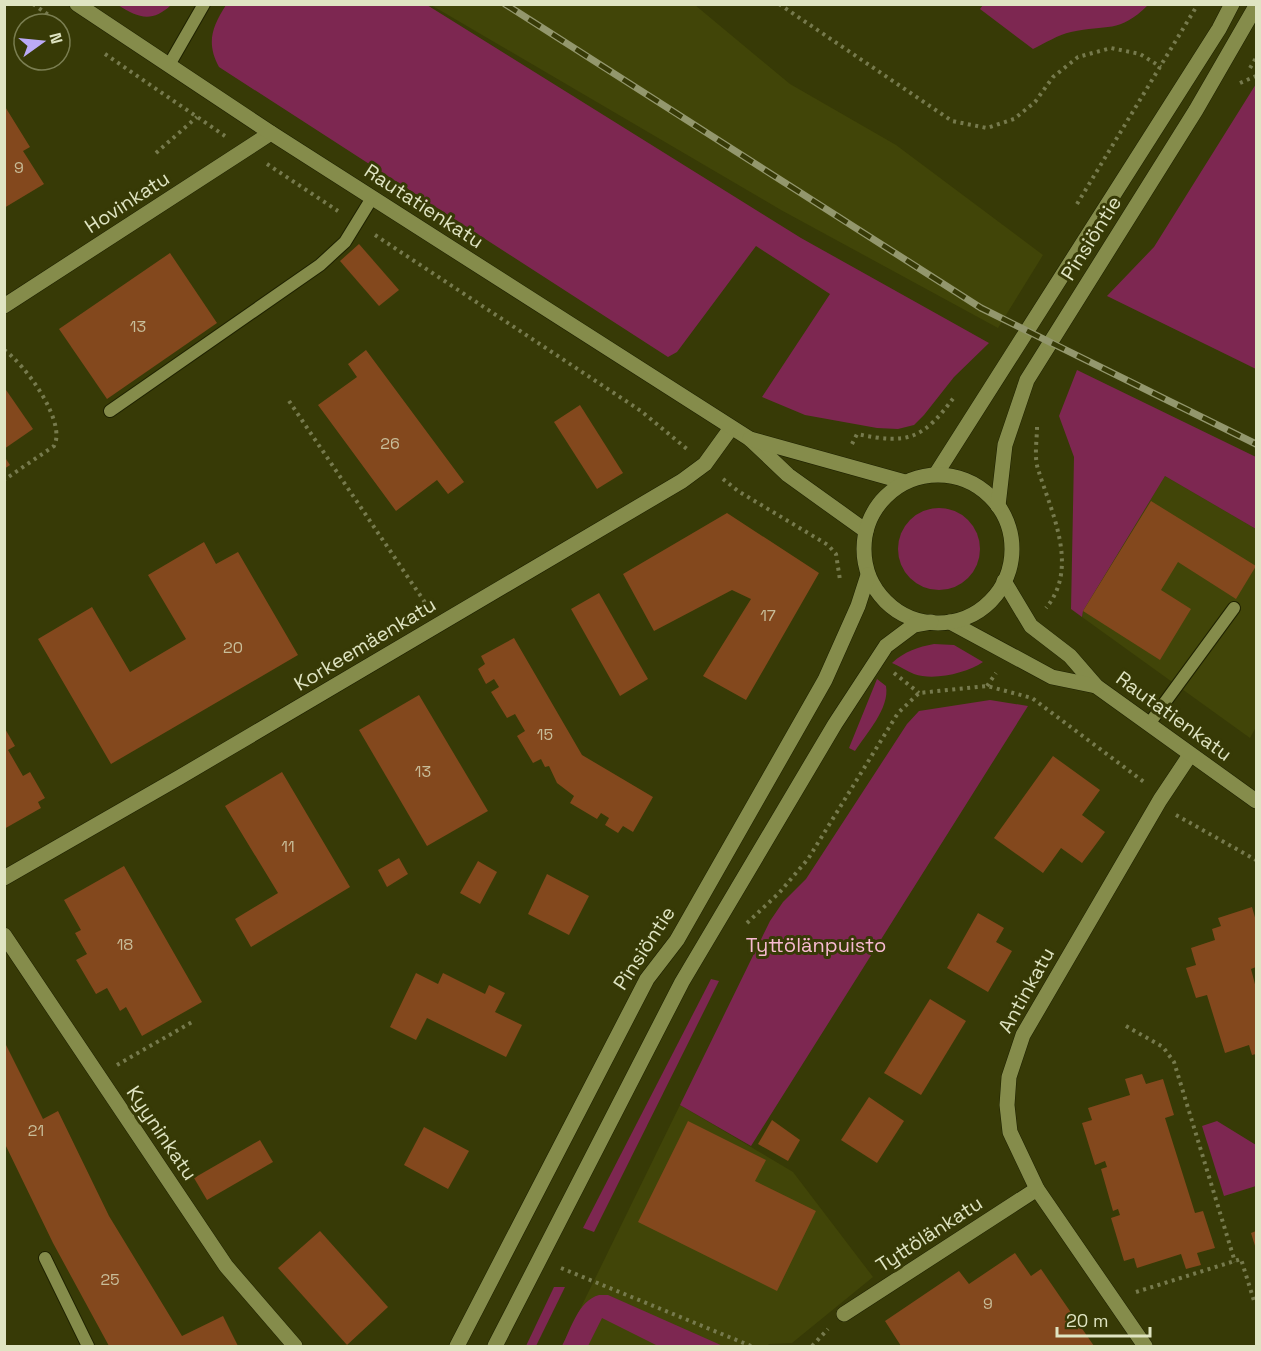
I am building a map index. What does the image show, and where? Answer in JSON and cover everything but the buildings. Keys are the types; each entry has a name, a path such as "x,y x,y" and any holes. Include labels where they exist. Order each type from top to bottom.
{"street":[{"name":"Rautatienkatu","path":"77,4 271,133 750,439 788,475 866,531"},
{"name":"Pinsiöntie","path":"936,474 1213,39 1232,4"},
{"name":"Pinsiöntie","path":"998,506 1005,445 1027,380 1196,110 1257,6"},
{"name":"Hovinkatu","path":"4,306 271,133"},
{"name":"Korkeemäenkatu","path":"4,878 682,481 705,464 731,428"},
{"name":"Rautatienkatu","path":"750,439 904,482"},
{"path":"495,1347 682,982 835,724 886,646 914,625 950,622 972,614 991,600 1004,581 1010,563 1011,543 1007,524 998,506 982,489 960,478 936,474 904,482 880,503 873,511 866,531 864,553 868,575 879,594 895,609 912,618 931,622"},
{"name":"Pinsiöntie","path":"457,1347 647,979 677,940 825,680 858,606 868,575"},
{"name":"Rautatienkatu","path":"1004,581 1031,627 1070,656 1096,686 1257,801"},
{"name":"Rautatienkatu","path":"950,622 1052,677 1096,686"},
{"name":"Antinkatu","path":"1145,1347 1037,1189 1010,1132 1007,1105 1014,1058 1023,1035 1160,800 1190,754"},
{"name":"Kyyninkatu","path":"4,935 226,1266 295,1347"},
{"name":"Tyttölänkatu","path":"844,1314 1037,1189"}],"lane":[{"path":"169,65 204,4"},
{"path":"110,411 320,265 345,242 372,198"},
{"path":"1149,724 1234,608"},
{"path":"45,1258 88,1347"}],"path":[{"path":"779,4 952,121 987,128 1014,119 1035,102 1053,77 1078,57 1110,48 1140,54 1161,67"},
{"path":"1234,93 1257,58"},
{"path":"1240,83 1257,76"},
{"path":"156,153 197,117"},
{"path":"4,350 37,386 54,418 58,439 54,446 4,480"},
{"path":"289,401 440,624"},
{"path":"857,434 894,440 905,439 929,428 948,405"},
{"path":"1037,423 1037,467 1055,515 1060,536 1059,579 1052,602"},
{"path":"680,444 738,491 828,545 836,554 840,565 839,587"},
{"path":"779,893 823,837 898,713 919,693 987,686 1032,698 1141,780 1179,818 1257,860"},
{"path":"99,1077 192,1022"},
{"path":"1126,1026 1163,1047 1174,1062 1235,1262"},
{"path":"1129,1294 1241,1259 1256,1304"},
{"path":"555,1265 751,1347"}],"shaded area":[{"path":"431,5 695,5 790,84 896,145 1043,255 998,328 781,210"},
{"path":"1165,476 1256,529 1256,727 1250,738 1082,617 1083,611"},
{"path":"680,1105 793,1172 873,1277 792,1343 767,1346 562,1346"}],"green space":[{"path":"118,5 171,5 158,14 145,17"},
{"path":"226,5 427,5 801,238 989,343 954,377 914,425 898,429 877,428 805,415 762,397 830,294 756,246 677,352 668,357 219,67 213,50 212,35"},
{"path":"983,5 1148,5 1138,14 1120,24 1066,33 1033,49 980,9"},
{"path":"1256,84 1256,369 1107,296 1154,247"},
{"path":"1077,370 1256,457 1256,529 1165,476 1083,611 1082,617 1071,609 1074,457 1059,416"},
{"path":"939,508 955,511 968,520 977,533 980,549 977,565 968,578 955,587 939,590 923,587 910,578 901,565 898,549 901,533 910,520 923,511"},
{"path":"934,644 954,645 983,662 959,672 931,677 914,674 892,663 912,650"},
{"path":"877,679 886,686 884,703 881,712 855,751 849,748"},
{"name":"Tyttölänpuisto","path":"990,700 1028,706 751,1146 680,1105 770,921 783,902 806,879 907,724 919,711"},
{"path":"711,979 719,981 594,1232 583,1228"},
{"path":"1217,1121 1256,1145 1256,1186 1224,1196 1202,1126"},
{"path":"554,1287 565,1287 536,1346 526,1346"},
{"path":"599,1295 608,1295 723,1346 658,1346 602,1318 588,1346 562,1346 580,1309"}],"railway":[{"path":"505,4 981,308 1256,444"}]}
